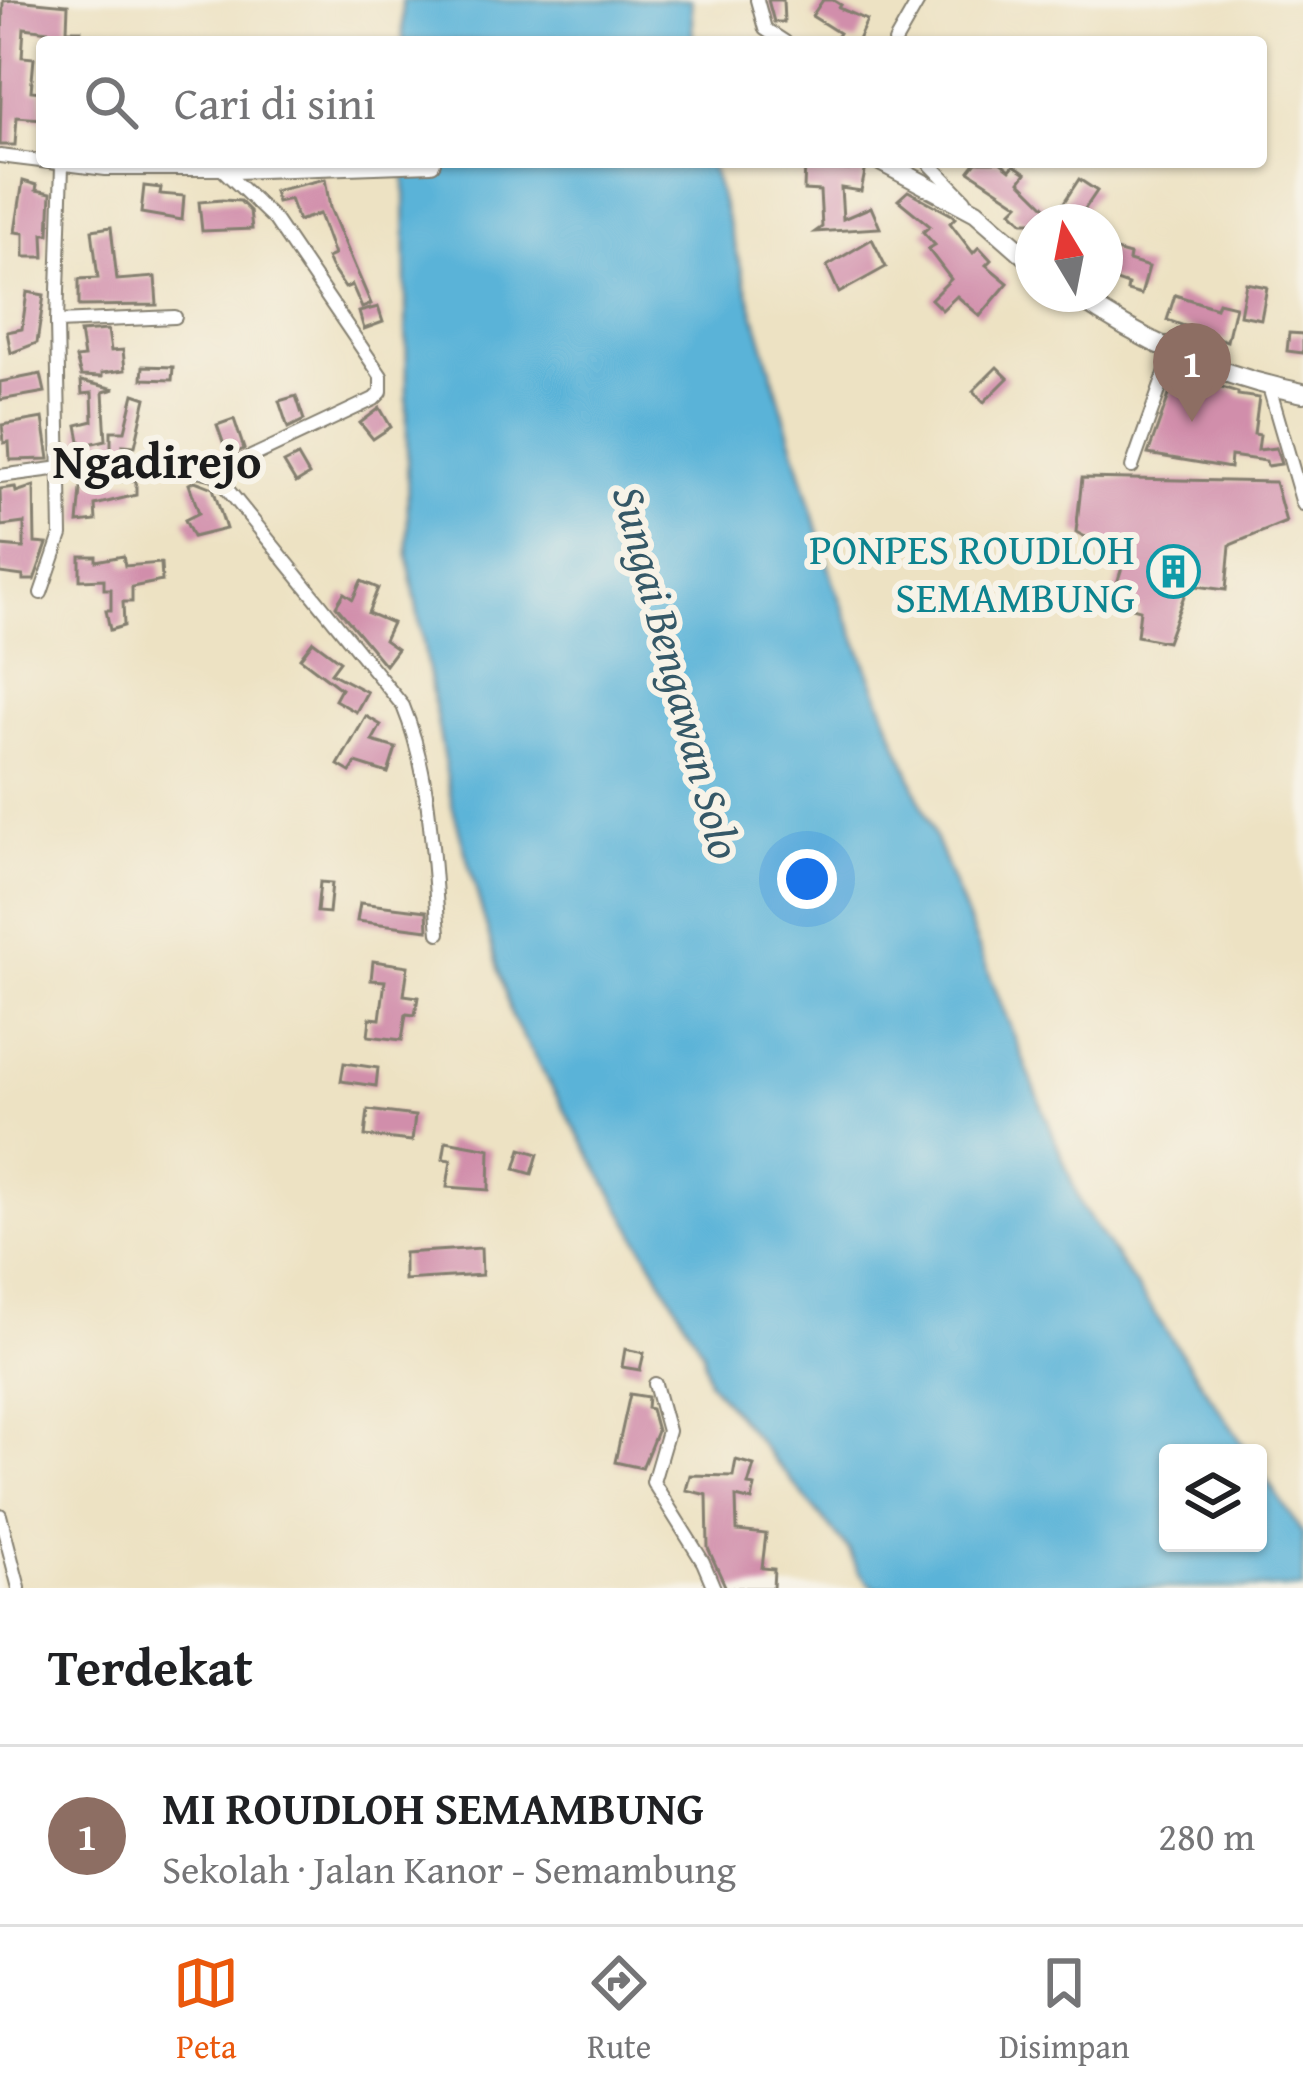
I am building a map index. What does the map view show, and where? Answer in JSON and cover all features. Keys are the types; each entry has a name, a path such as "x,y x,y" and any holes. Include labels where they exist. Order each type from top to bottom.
{"street":[{"path":"757,0 765,29 776,36"},
{"path":"898,36 919,0"},
{"path":"0,157 36,162"},
{"path":"41,593 62,535 56,322 62,168"},
{"path":"0,476 61,468 168,464 215,474 374,399 383,384 362,346 236,168"},
{"path":"893,168 976,212"},
{"path":"934,168 1015,246"},
{"path":"1103,312 1172,354 1303,393"},
{"path":"56,322 175,317"},
{"path":"1132,467 1172,354"},
{"path":"1269,386 1303,504"},
{"path":"215,474 403,706 427,802 440,933"},
{"path":"655,1384 668,1431 653,1482 703,1562 713,1588"},
{"path":"0,1515 19,1588"}],"water":[{"path":"402,0 691,0 693,36 403,36"},
{"name":"Sungai Bengawan Solo","path":"405,168 712,168 833,581 1082,1207 1243,1444 1159,1444 1159,1552 1267,1552 1267,1480 1303,1534 1303,1588 875,1588 858,1571 849,1550 708,1381 703,1352 512,1018 452,805 408,558"}],"building":[{"path":"768,0 783,0 784,22 774,22"},
{"path":"823,0 833,0 839,8 867,20 860,36 837,36 812,16"},
{"path":"3,1 68,5 67,30 81,30 80,36 49,36 49,31 24,28 22,57 34,58 31,91 36,91 36,119 17,117 15,145 0,145"},
{"path":"805,168 866,168 861,191 841,188 843,219 871,207 880,228 815,232 822,227 820,191 804,190"},
{"path":"1018,168 1026,173 1020,181 1043,204 1019,204 969,171"},
{"path":"325,179 330,208 371,304 362,308 352,285 345,288 331,267 327,258 334,255 319,214 298,221 290,199 277,202 274,191"},
{"path":"1079,179 1097,191 1088,204 1063,204"},
{"path":"23,181 51,193 44,257 24,257 24,233 15,232"},
{"path":"144,186 161,188 160,194 184,196 182,220 141,213"},
{"path":"908,191 952,215 955,218 950,223 973,253 979,247 991,260 986,265 1008,283 980,316 957,296 942,310 931,299 951,279 928,249 935,245 923,232 930,226 898,200"},
{"path":"240,201 250,211 252,229 202,231 199,202"},
{"path":"111,227 117,280 155,277 157,305 79,306 79,279 98,278 92,230"},
{"path":"872,239 886,267 839,293 827,266"},
{"path":"1123,253 1130,255 1129,261 1149,267 1141,295 1127,291 1128,285 1123,283"},
{"path":"1246,283 1267,287 1261,319 1240,315"},
{"path":"27,292 44,295 37,343 11,353 7,332 22,329"},
{"path":"1175,295 1216,308 1218,302 1235,306 1227,341 1167,320"},
{"path":"378,307 383,322 364,329 359,312"},
{"path":"108,330 111,351 123,350 125,370 102,373 102,377 81,376 76,358 84,357 80,332"},
{"path":"1289,333 1303,334 1303,353 1287,351"},
{"path":"143,366 173,367 172,380 142,379"},
{"path":"997,367 1008,378 984,402 973,391"},
{"path":"1177,373 1259,398 1254,434 1260,435 1258,450 1276,448 1281,464 1267,466 1266,461 1231,456 1230,468 1148,454"},
{"path":"41,374 45,392 0,400 0,382"},
{"path":"81,381 115,389 103,392 106,440 81,446 77,425 93,421 92,393 82,394"},
{"path":"134,394 146,398 135,446 123,445 124,451 111,452 111,431 125,431"},
{"path":"296,396 304,420 288,428 279,401"},
{"path":"380,408 391,427 373,439 360,423"},
{"path":"43,418 49,459 10,460 2,425"},
{"path":"234,419 244,449 228,456 217,425"},
{"path":"298,456 309,475 296,483 284,463"},
{"path":"82,478 97,483 136,480 136,495 95,505 96,521 78,523"},
{"name":"PONPES ROUDLOH SEMAMBUNG","path":"1082,478 1275,482 1286,522 1230,545 1226,590 1188,585 1167,642 1137,636 1140,610 1111,602 1125,558 1076,532"},
{"path":"195,481 213,488 226,529 193,537 185,520 199,513 189,484"},
{"path":"34,486 35,543 47,544 34,580 23,580 23,576 0,573 0,546 24,548 24,523 1,526 0,489 15,487 16,492"},
{"path":"80,556 96,556 96,561 123,556 125,566 161,563 162,581 132,587 132,602 123,602 124,626 110,630 106,610 111,610 111,589 104,589 104,579 80,580"},
{"path":"361,581 378,588 368,613 392,623 384,640 397,649 385,665 336,606 344,593 353,599"},
{"path":"313,641 340,661 331,673 367,692 356,712 335,700 341,689 300,658"},
{"path":"366,716 381,725 372,741 396,748 388,773 356,763 350,772 338,765"},
{"path":"320,882 332,883 329,913 317,912"},
{"path":"360,903 427,911 428,930 357,921"},
{"path":"373,961 408,966 404,995 418,997 415,1015 406,1014 402,1040 368,1036 370,1018 380,1019 385,981 371,980"},
{"path":"344,1063 378,1068 376,1086 341,1081"},
{"path":"368,1110 415,1116 412,1141 365,1136"},
{"path":"446,1141 490,1149 489,1190 447,1187 451,1160 443,1159"},
{"path":"521,1149 538,1154 532,1174 515,1169"},
{"path":"481,1248 482,1275 404,1280 404,1253"},
{"path":"625,1349 644,1353 640,1370 622,1367"},
{"path":"630,1394 648,1397 647,1408 657,1431 642,1468 615,1462"},
{"path":"736,1460 754,1465 748,1485 755,1486 752,1501 736,1497 737,1531 766,1534 762,1568 774,1569 773,1588 726,1588 708,1548 707,1495 686,1490 690,1475 733,1476"}],"place":[{"name":"MI ROUDLOH SEMAMBUNG","path":"1192,422"},
{"name":"PONPES ROUDLOH SEMAMBUNG","path":"1174,572"}],"district":[{"name":"Ngadirejo","path":"157,460"}]}
